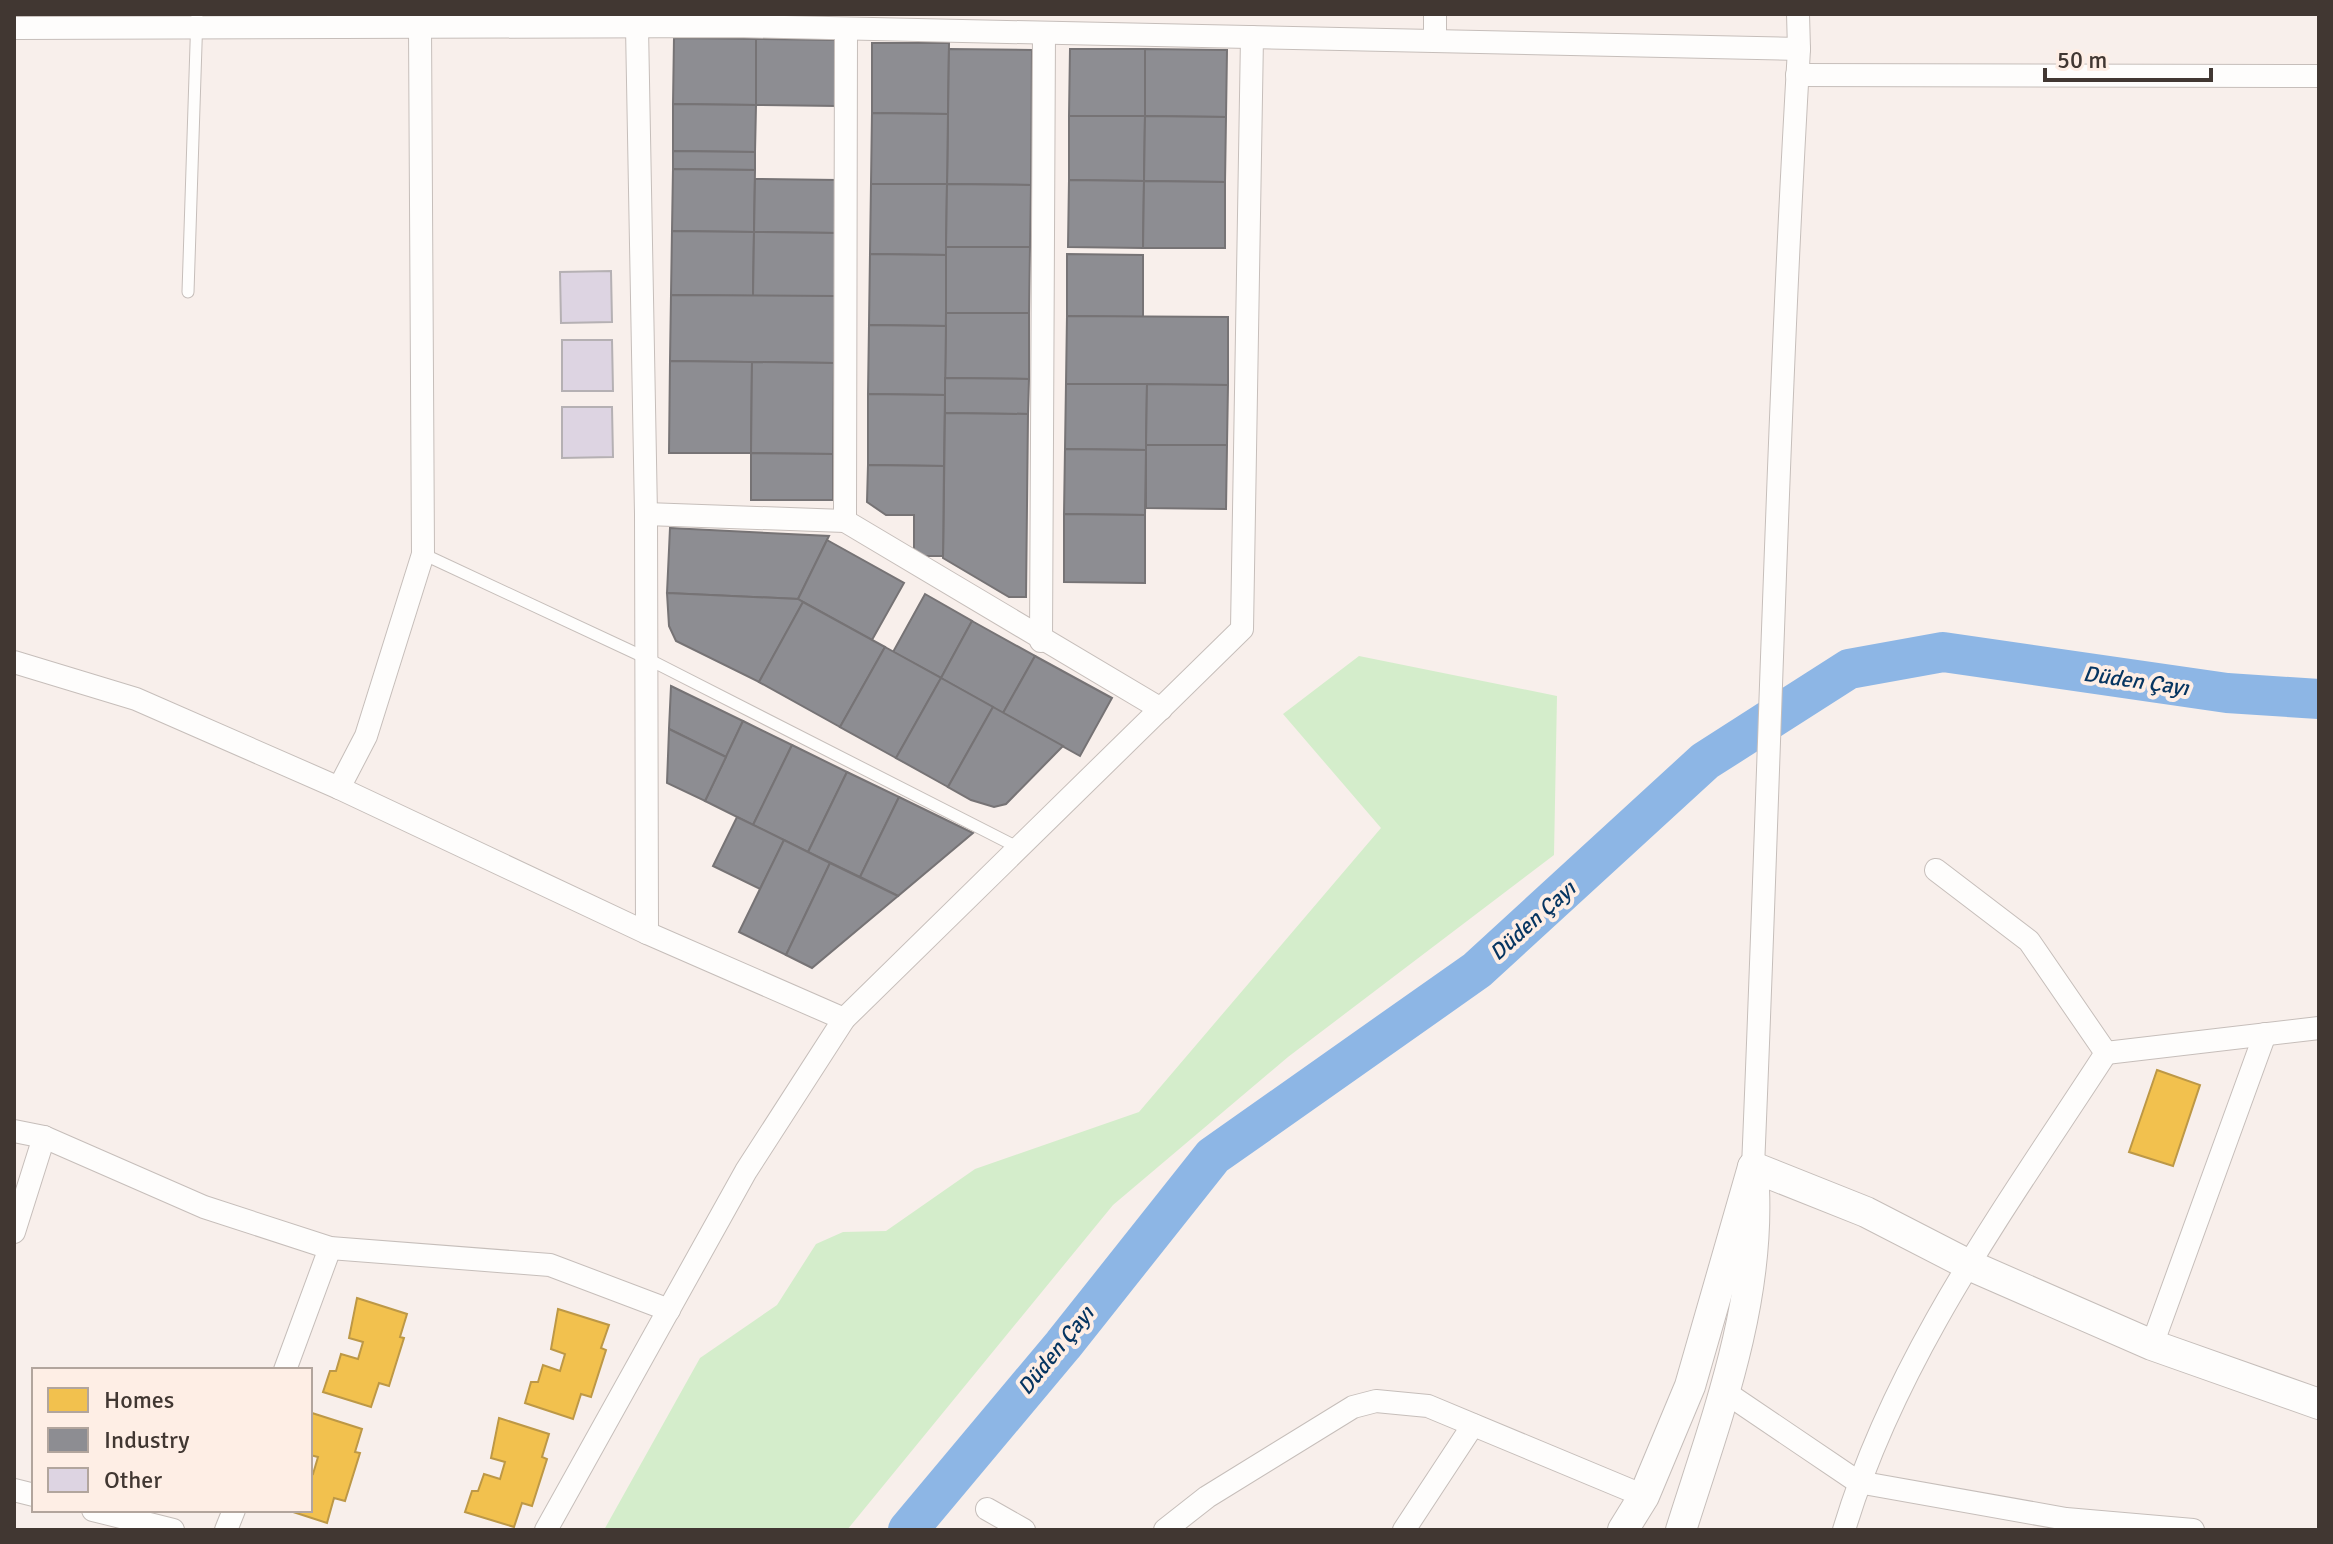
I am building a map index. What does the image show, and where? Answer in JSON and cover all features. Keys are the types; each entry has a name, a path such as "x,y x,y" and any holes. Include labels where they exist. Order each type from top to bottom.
{"main road":[{"path":"1753,1167 1866,1212 1969,1265 2152,1345 2319,1404"},
{"path":"1681,1530 1725,1392 1747,1298 1756,1240 1753,1167"},
{"path":"1623,1530 1644,1496 1690,1386 1753,1167"}],"street":[{"path":"1435,14 1435,41"},
{"path":"1753,1167 1768,821 1771,638 1799,49 1798,14"},
{"path":"14,28 197,21 420,27 846,29 1799,49"},
{"path":"339,788 366,736 423,554 420,27"},
{"path":"637,27 646,514 647,933"},
{"path":"845,521 846,29"},
{"path":"1041,641 1044,33"},
{"path":"546,1530 746,1171 844,1019 1242,629 1252,37"},
{"path":"1797,75 2319,76"},
{"path":"646,514 845,521 1041,641 1161,709"},
{"path":"14,662 136,699 339,788 647,933 844,1019"},
{"path":"1936,870 2029,941 2106,1053"},
{"path":"2106,1053 2319,1028"},
{"path":"2152,1345 2265,1034"},
{"path":"1844,1530 1858,1482 1880,1429 1969,1265 2106,1053"},
{"path":"14,1131 44,1137 204,1207 330,1248 550,1265 669,1310"},
{"path":"14,1232 44,1137"},
{"path":"286,1368 330,1248"},
{"path":"1725,1392 1858,1482 2064,1524 2193,1530"},
{"path":"1165,1530 1207,1497 1353,1407 1376,1401 1428,1406 1644,1496"},
{"path":"1404,1530 1473,1425"},
{"path":"987,1509 1024,1530"},
{"path":"101,1512 173,1530"}],"lane":[{"path":"188,292 197,21"},
{"path":"423,554 646,658 1019,848"}],"green space":[{"path":"1359,656 1557,696 1554,855 1288,1057 1113,1205 847,1530 604,1530 700,1358 777,1305 816,1244 843,1232 886,1231 975,1169 1139,1112 1381,828 1283,714"}],"building: Homes":[{"path":"2157,1070 2200,1085 2173,1166 2129,1152"},
{"path":"357,1298 407,1314 400,1337 404,1338 389,1386 379,1383 371,1407 323,1392 330,1371 336,1371 341,1354 358,1359 363,1342 349,1338"},
{"path":"558,1309 609,1325 601,1348 606,1350 591,1397 581,1394 573,1419 525,1403 531,1382 538,1382 543,1365 560,1371 565,1354 551,1349"},
{"path":"312,1413 362,1429 355,1452 360,1453 345,1501 334,1498 327,1523 293,1512 312,1512 312,1474 318,1457 312,1456"},
{"path":"499,1418 549,1434 542,1457 547,1459 532,1506 522,1503 514,1527 465,1512 472,1491 478,1491 484,1474 500,1479 505,1462 491,1458"}],"building: Industry":[{"path":"674,38 756,39 756,105 673,104"},
{"path":"756,39 838,40 837,106 756,105"},
{"path":"872,43 949,43 948,114 872,113"},
{"path":"949,49 1032,50 1031,185 947,184"},
{"path":"1070,49 1145,49 1145,116 1069,116"},
{"path":"1145,49 1227,50 1226,117 1145,116"},
{"path":"673,104 756,105 755,152 673,151"},
{"path":"872,113 948,114 947,184 871,184"},
{"path":"1069,116 1145,116 1144,181 1069,180"},
{"path":"1145,116 1226,117 1225,182 1144,181"},
{"path":"673,151 755,152 755,170 673,169"},
{"path":"673,169 755,170 754,232 672,231"},
{"path":"755,179 837,180 836,233 754,232"},
{"path":"1069,180 1144,181 1143,248 1068,247"},
{"path":"1144,181 1225,182 1225,248 1143,248"},
{"path":"871,184 947,184 946,255 870,254"},
{"path":"947,184 1031,185 1030,247 946,247"},
{"path":"672,231 754,232 753,296 671,295"},
{"path":"754,232 836,233 835,296 753,296"},
{"path":"946,247 1030,247 1029,313 946,313"},
{"path":"870,254 946,255 946,326 869,325"},
{"path":"1067,254 1143,255 1143,317 1067,316"},
{"path":"671,295 835,296 834,363 670,361"},
{"path":"946,313 1029,313 1029,379 945,378"},
{"path":"1067,316 1228,317 1228,385 1066,384"},
{"path":"869,325 946,326 945,395 868,394"},
{"path":"670,361 752,362 751,453 669,453"},
{"path":"752,362 834,363 833,454 751,453"},
{"path":"945,378 1029,379 1028,414 945,413"},
{"path":"1066,384 1147,384 1146,450 1065,449"},
{"path":"1147,384 1228,385 1227,445 1146,445"},
{"path":"868,394 945,395 944,466 868,465"},
{"path":"945,413 1028,414 1026,597 1009,597 943,558"},
{"path":"1146,445 1227,445 1226,509 1146,508"},
{"path":"1065,449 1146,450 1145,515 1064,514"},
{"path":"751,453 833,454 833,500 751,500"},
{"path":"868,465 944,466 943,556 914,556 914,515 886,515 867,502"},
{"path":"1064,514 1145,515 1145,583 1064,582"},
{"path":"670,528 829,536 798,599 667,593"},
{"path":"827,540 904,583 872,640 798,599"},
{"path":"667,593 798,599 803,602 759,682 676,641 669,626"},
{"path":"925,594 972,621 941,678 893,652"},
{"path":"803,602 885,647 840,727 759,682"},
{"path":"972,621 1035,656 1003,713 941,678"},
{"path":"885,647 941,678 896,758 840,727"},
{"path":"1035,656 1112,698 1080,756 1003,713"},
{"path":"941,678 993,707 948,787 896,758"},
{"path":"671,686 743,721 726,757 669,729"},
{"path":"993,707 1063,746 1006,804 994,807 971,800 948,787"},
{"path":"743,721 792,745 753,825 705,801"},
{"path":"669,729 726,757 705,801 667,783"},
{"path":"792,745 847,772 808,852 753,825"},
{"path":"847,772 899,797 860,877 808,852"},
{"path":"899,797 973,833 898,896 860,877"},
{"path":"737,817 784,840 760,889 713,866"},
{"path":"784,840 830,863 786,955 739,932"},
{"path":"830,863 898,896 812,968 786,955"}],"building: Other":[{"path":"611,271 612,322 561,323 560,272"},
{"path":"562,340 612,340 613,391 562,391"},
{"path":"562,407 612,407 613,457 562,458"}],"waterway":[{"name":"Düden Çayı","path":"908,1530 1063,1345 1213,1156 1477,970 1705,761 1849,669 1943,652 2227,693 2319,699"}]}
